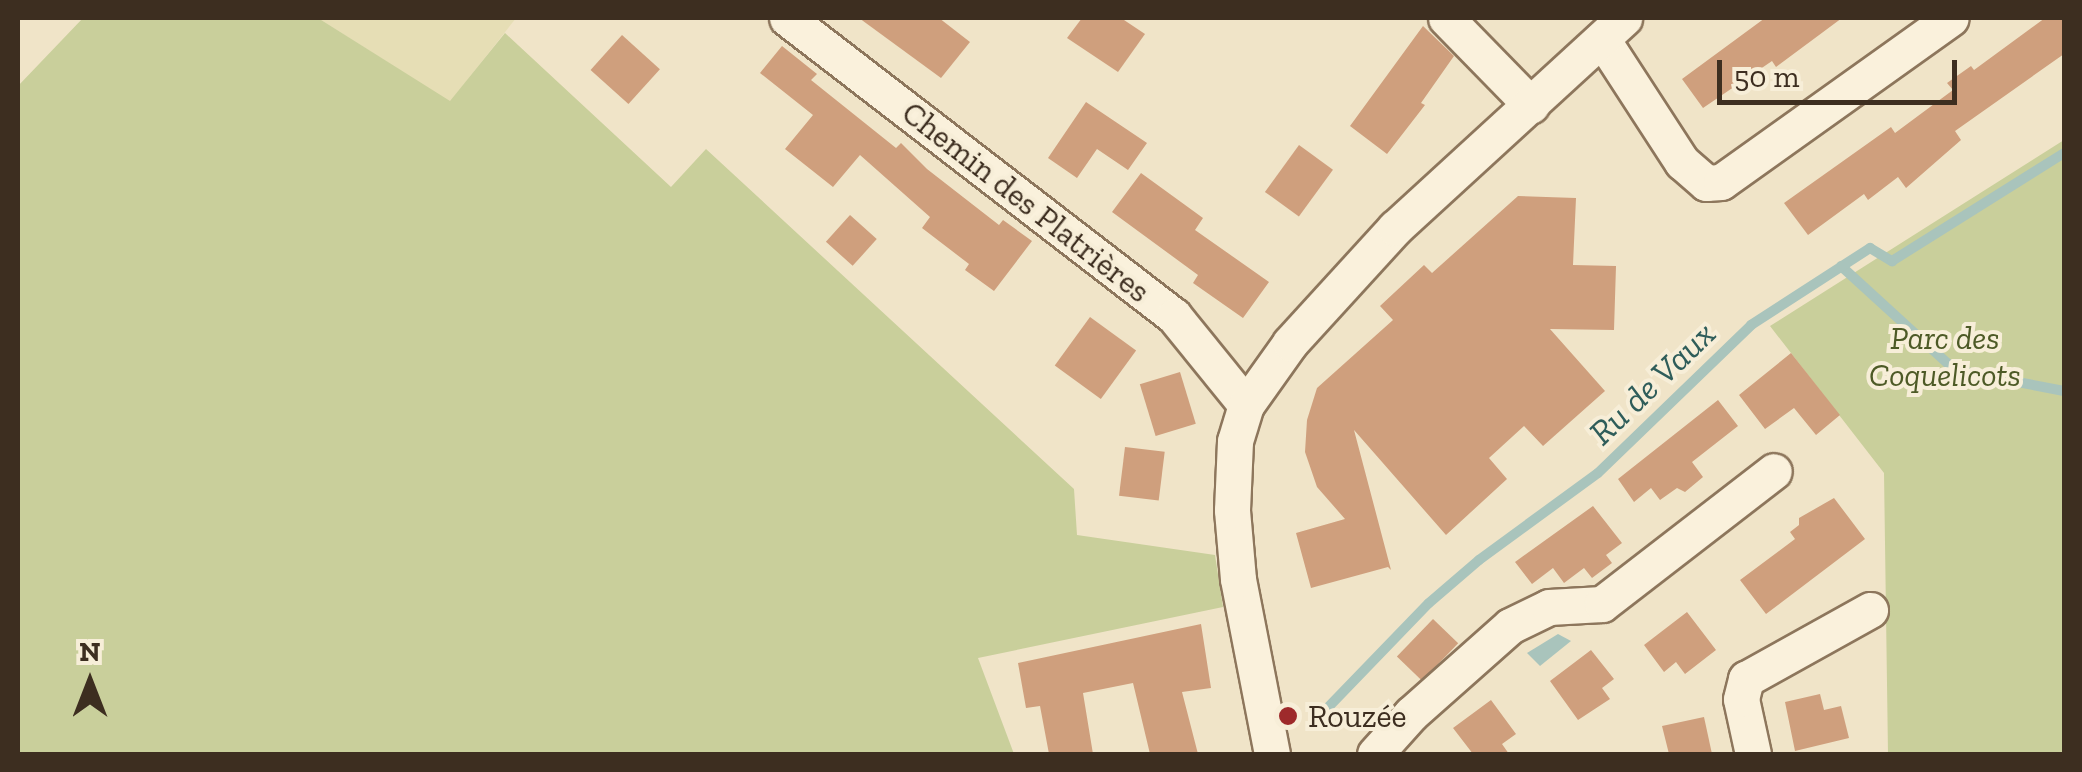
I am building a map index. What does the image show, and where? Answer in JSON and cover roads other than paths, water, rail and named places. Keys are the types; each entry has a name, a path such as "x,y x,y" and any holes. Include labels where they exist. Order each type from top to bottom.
{"street":[{"name":"Chemin des Platrières","path":"787,18 1174,316 1246,405"},
{"path":"1446,18 1531,106"},
{"path":"1272,754 1238,580 1232,510 1234,441 1246,405 1290,344 1383,241 1613,28 1682,162 1706,183 1721,182 1951,18"},
{"path":"1374,754 1412,714 1510,626 1549,607 1602,604 1774,471"},
{"path":"1754,754 1740,699 1746,679 1870,610"}],"water":[{"path":"1558,634 1571,641 1540,666 1527,653"}],"waterway":[{"name":"Ru de Vaux","path":"1312,724 1429,603 1479,560 1598,473 1751,325 1870,248 1892,261 2064,153"},
{"path":"1841,266 1955,370 2064,391"}],"place":[{"name":"Rouzée","path":"1288,716"}],"park label":[{"name":"Parc des Coquelicots","path":"1945,358"}]}
